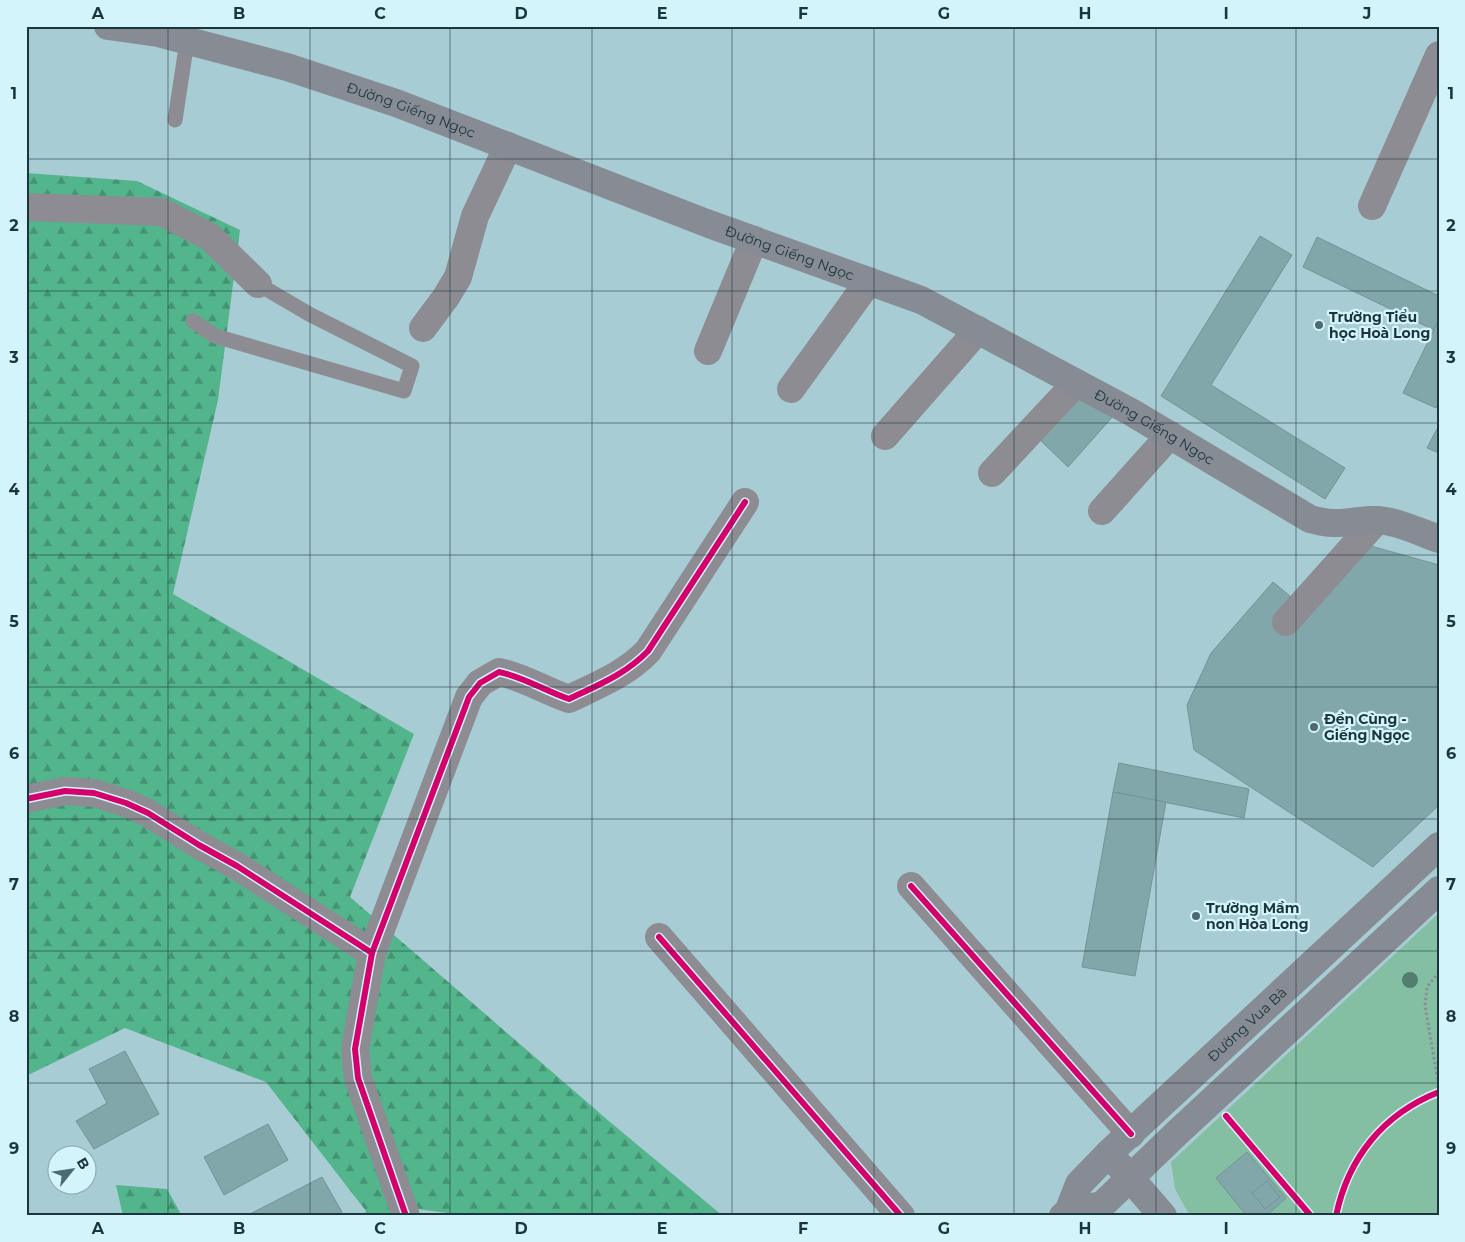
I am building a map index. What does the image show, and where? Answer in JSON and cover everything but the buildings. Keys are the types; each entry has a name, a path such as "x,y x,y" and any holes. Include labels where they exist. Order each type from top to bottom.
{"main road":[{"name":"Đường Giếng Ngọc","path":"108,26 175,34 296,70 396,104 754,240 922,300 1076,382 1310,519 1329,524 1377,520 1439,539"},
{"name":"Đường Vua Bà","path":"1066,1214 1079,1184 1109,1153 1439,846"},
{"name":"Đường Vua Bà","path":"1066,1214 1102,1205 1439,890"},
{"path":"1109,1153 1131,1178 1152,1211"}],"street":[{"path":"1372,206 1439,55"},
{"path":"423,328 458,277 475,216 508,146"},
{"path":"26,207 162,212 210,237 258,284"},
{"path":"708,351 754,240"},
{"path":"792,389 869,281"},
{"path":"885,436 978,330"},
{"path":"992,473 1076,382"},
{"path":"1102,511 1170,436"},
{"path":"406,1216 358,1078 356,1041 372,954 469,697 480,684 498,672 519,676 546,691 569,699 612,679 636,663 648,651 745,502"},
{"path":"1286,622 1377,520"},
{"path":"26,799 65,791 94,792 126,803 148,813 237,866 372,954"},
{"path":"911,886 1131,1134"},
{"path":"659,937 901,1216"}],"lane":[{"path":"175,34 175,120"},
{"path":"193,321 215,336 404,391 412,366 309,314 258,284"}],"path":[{"path":"1439,972 1427,987 1425,1006 1439,1087"}],"green space":[{"path":"26,173 137,181 240,230 218,400 173,594 414,734 350,897 610,1122 723,1216 470,1216 410,1208 409,1216 363,1216 366,1211 266,1082 125,1028 26,1076"},
{"path":"1439,913 1439,1216 1190,1216 1175,1189 1171,1162"},
{"path":"116,1185 167,1189 182,1216 123,1216"}],"cycle path":[{"path":"406,1216 358,1078 355,1049 372,953 469,697 480,683 499,672 517,677 569,699 611,678 630,666 648,651 745,502"},
{"path":"26,799 65,791 94,793 126,803 148,813 237,866 372,953"},
{"path":"911,886 1131,1134"},
{"path":"659,937 901,1216"},
{"path":"1336,1216 1349,1175 1371,1140 1401,1112 1439,1092"},
{"path":"1226,1116 1311,1216"}],"place":[{"name":"Trường Tiểu học Hoà Long","path":"1319,325"},
{"name":"Đền Cùng - Giếng Ngọc","path":"1314,727"},
{"name":"Trường Mầm non Hòa Long","path":"1196,916"}]}
